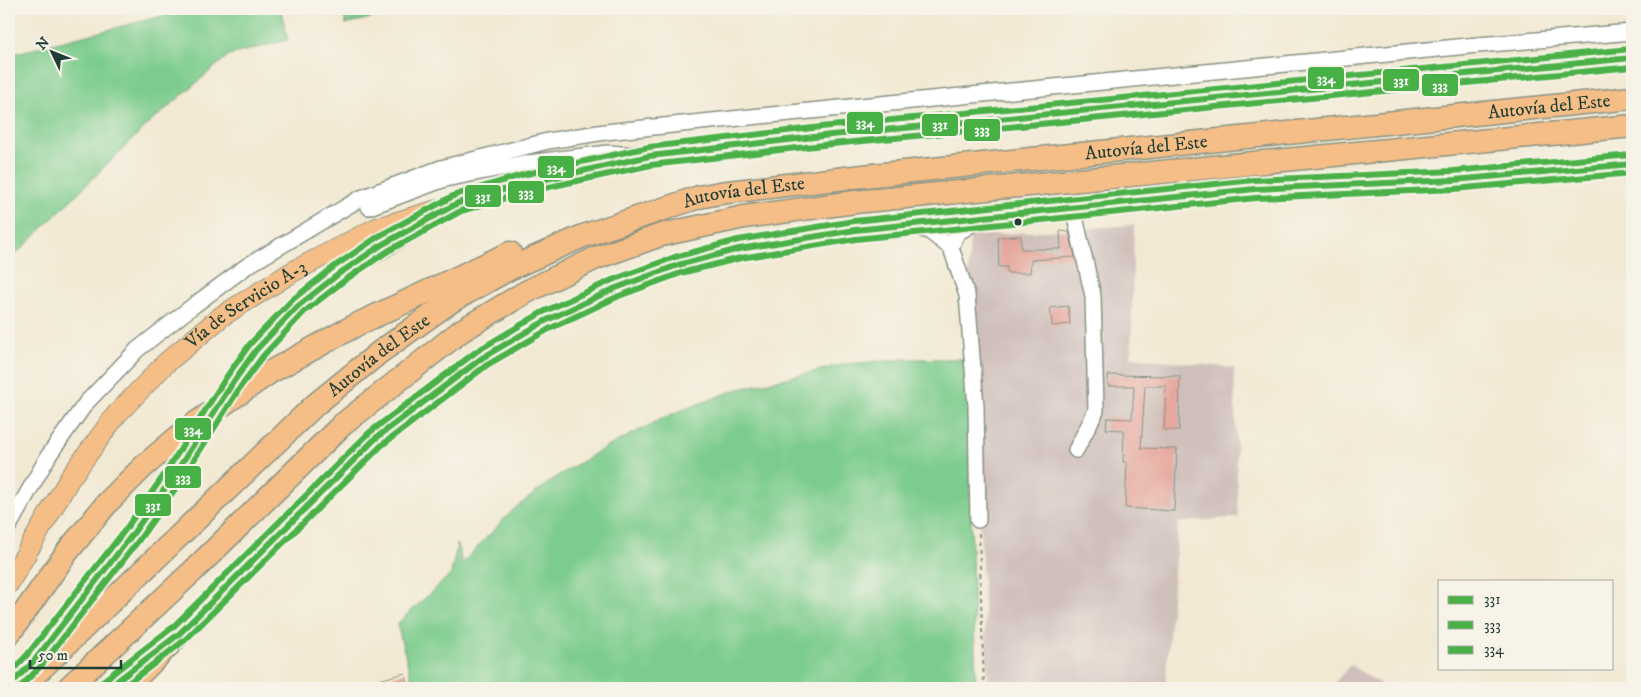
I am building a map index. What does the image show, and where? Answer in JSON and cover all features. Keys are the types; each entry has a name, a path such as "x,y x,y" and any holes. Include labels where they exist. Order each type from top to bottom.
{"highway":[{"name":"Autovía del Este","path":"21,688 315,405 380,352 450,302 509,269 583,236 700,196 854,177 1632,98"},
{"name":"Autovía del Este","path":"68,688 194,570 342,425 461,331 526,292 596,258 661,235 744,217 855,202 1632,126"},
{"path":"126,688 376,438 482,358 545,321 616,288 678,265 739,249 855,230 905,224 1255,190 1454,180 1632,164"},
{"path":"9,634 68,551 108,502 144,466 190,427 272,372 356,325 534,242 616,210 700,196"},
{"path":"9,686 34,660 132,535 171,480 204,426 256,350 298,306 340,273 383,244 458,203"},
{"path":"108,688 179,634"}],"main road":[{"name":"Vía de Servicio A-3","path":"9,583 70,478 116,415 166,363 222,316 294,271 377,228 524,184 650,156 841,134 1632,58"}],"lane":[{"path":"9,526 49,455 86,402 138,350 247,266 361,198 441,168 548,141 605,132 1468,46 1632,32"},
{"path":"318,224 445,179 520,164 608,153 650,156"},
{"path":"1073,208 1093,296 1098,430"},
{"path":"951,248 957,233 984,217"},
{"path":"905,224 930,231 951,248 967,295 976,406 978,520"},
{"path":"1076,450 1096,411"}],"path":[{"path":"978,520 984,688"}],"shaded area":[{"path":"1134,225 1131,357 1234,368 1238,517 1178,523 1165,688 988,688 968,274 970,236"},
{"path":"1350,665 1387,688 1330,688"}],"green space":[{"path":"190,9 277,9 281,11 288,40 229,55 146,126 9,261 9,55"},
{"path":"342,9 408,9 346,24"},
{"path":"906,359 965,359 971,426 969,455 976,688 414,688 397,624 451,574 457,544 462,563 514,509 559,475 603,449 667,416 735,390 846,364"}],"building":[{"path":"1060,231 1069,232 1075,257 1031,260 1030,273 1007,273 1007,267 999,267 998,237 1021,236 1021,249 1061,249"},
{"path":"1068,306 1070,324 1052,326 1050,308"},
{"path":"1108,375 1180,376 1179,430 1164,430 1166,386 1145,386 1141,448 1177,449 1174,511 1125,508 1127,462 1123,462 1124,430 1106,429 1107,418 1132,419 1134,386 1108,386"},
{"path":"405,673 408,688 360,688 360,685"}],"transit line":[{"name":"334","path":"9,674 27,655 125,530 164,475 227,376 250,344 292,300 335,266 379,236 455,195 522,175 649,147 830,126 1631,49"},
{"name":"331","path":"9,686 34,661 132,535 171,480 256,350 298,306 340,273 383,244 458,203 524,184 650,156 831,135 1632,58"},
{"name":"333","path":"19,688 41,666 139,540 178,485 241,386 263,356 304,312 345,280 388,251 461,211 526,192 651,165 832,144 1632,67"},
{"name":"334","path":"103,681 173,627 370,432 477,351 541,313 612,280 675,257 738,240 854,221 1254,180 1453,171 1631,155"},
{"name":"331","path":"108,688 179,634 376,438 482,358 545,321 616,288 678,265 739,249 855,230 1255,189 1454,180 1632,164"},
{"name":"333","path":"122,688 185,640 382,445 487,365 549,329 619,296 681,273 741,258 856,239 1256,198 1454,189 1632,173"}]}
